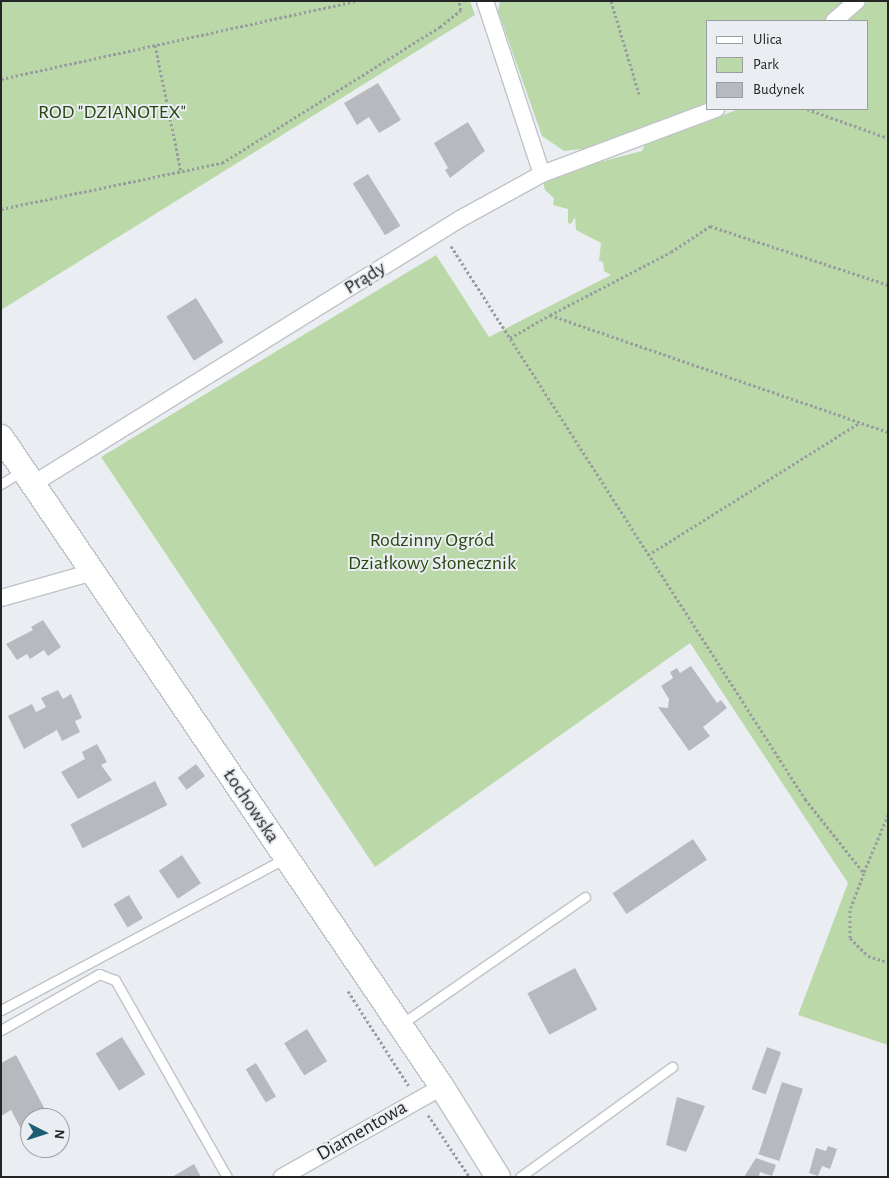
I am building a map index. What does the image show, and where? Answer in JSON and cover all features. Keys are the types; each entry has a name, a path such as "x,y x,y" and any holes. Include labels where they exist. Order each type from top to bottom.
{"main road":[{"name":"Łochowska","path":"1,437 442,1087 498,1177"}],"street":[{"path":"485,1 542,174"},
{"path":"835,20 857,1"},
{"name":"Prądy","path":"28,477 441,230 542,174 713,110"},
{"path":"1,598 93,572"},
{"name":"Diamentowa","path":"282,1177 442,1087"}],"lane":[{"path":"1,484 28,477"},
{"path":"1,1010 286,858"},
{"path":"400,1025 585,897"},
{"path":"1,1030 99,974 115,980 227,1177"},
{"path":"520,1177 672,1067"}],"path":[{"path":"1,79 356,1"},
{"path":"1,209 181,172 230,158 440,27 462,10 459,1"},
{"path":"611,1 638,94"},
{"path":"154,46 181,172"},
{"path":"810,110 888,138"},
{"path":"510,338 671,252 710,226 888,285"},
{"path":"441,230 805,799 864,873"},
{"path":"550,315 888,432"},
{"path":"648,555 860,423"},
{"path":"888,815 850,910 850,938 868,956 888,962"}],"green space":[{"name":"ROD \"DZIANOTEX\"","path":"1,1 470,1 475,15 1,310"},
{"name":"Rodzinny Ogród Działkowy Słonecznik","path":"500,1 848,1 825,20 706,20 706,110 708,110 708,117 703,124 736,110 869,110 869,20 840,20 865,1 888,1 888,1045 798,1015 848,883 690,643 375,867 101,457 436,255 489,337 611,275 604,271 603,262 599,261 601,243 576,230 575,217 571,224 568,223 568,209 553,205 554,198 545,190 542,177 642,151 645,145 635,143 564,151 542,136 498,11"}],"building":[{"path":"378,83 401,120 379,133 369,117 357,125 344,103"},
{"path":"468,122 485,151 450,178 445,170 448,168 434,143"},
{"path":"368,174 400,226 385,235 353,184"},
{"path":"196,298 224,342 194,361 166,317"},
{"path":"43,620 61,647 48,656 44,650 30,659 27,654 17,660 6,644 33,630 31,627"},
{"path":"691,666 717,703 721,700 727,708 703,727 710,736 689,751 658,707 668,708 669,699 661,686 673,678 670,672 677,668 680,673"},
{"path":"58,690 63,699 71,694 82,718 75,721 80,732 62,741 57,730 24,749 8,716 32,704 36,712 46,707 41,698"},
{"path":"97,744 107,762 101,765 112,780 78,799 61,772 85,759 82,752"},
{"path":"196,764 205,776 187,790 178,778"},
{"path":"155,781 167,805 83,848 70,824"},
{"path":"693,839 707,860 627,914 613,893"},
{"path":"182,855 201,883 178,899 159,871"},
{"path":"129,895 143,918 127,927 114,904"},
{"path":"575,968 597,1009 549,1035 527,993"},
{"path":"307,1029 327,1061 304,1076 284,1043"},
{"path":"122,1037 145,1074 119,1091 96,1053"},
{"path":"767,1047 781,1052 766,1094 752,1089"},
{"path":"16,1055 44,1108 20,1108 20,1127 11,1110 1,1116 1,1063"},
{"path":"256,1063 276,1096 266,1103 246,1069"},
{"path":"782,1082 803,1089 779,1161 759,1154"},
{"path":"677,1097 705,1106 686,1152 666,1145"},
{"path":"828,1146 837,1149 830,1169 822,1166 818,1176 809,1173 816,1148 826,1151"},
{"path":"756,1158 776,1165 772,1176 760,1172 759,1177 744,1177"},
{"path":"194,1164 201,1177 172,1177"}]}
